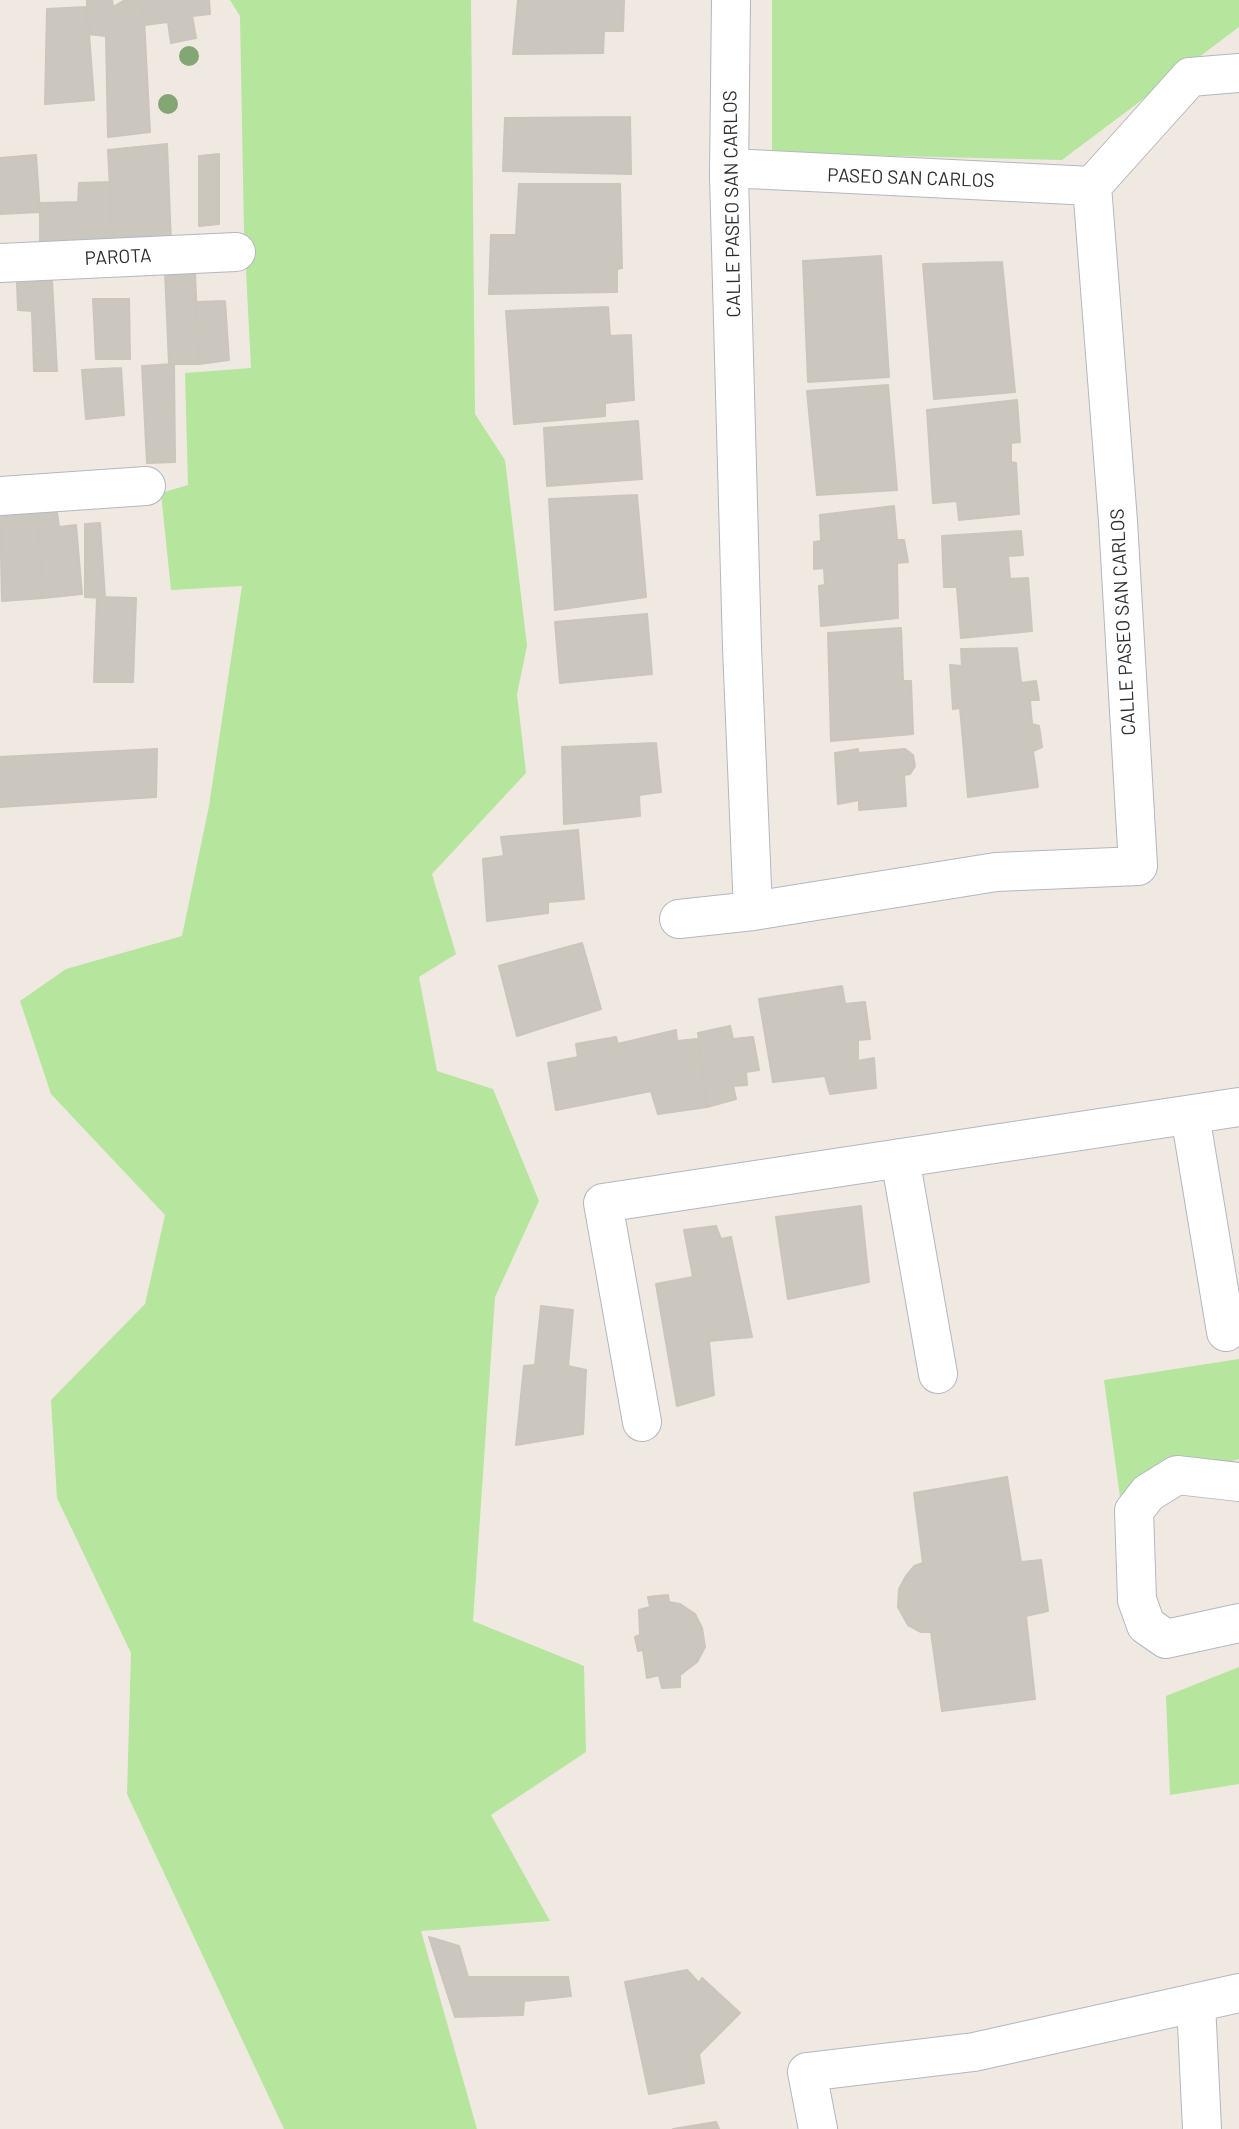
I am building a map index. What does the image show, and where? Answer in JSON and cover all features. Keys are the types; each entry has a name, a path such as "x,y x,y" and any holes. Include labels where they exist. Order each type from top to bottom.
{"street":[{"name":"CALLE PASEO SAN CARLOS","path":"732,0 729,168 741,633 753,911"},
{"path":"1092,186 1190,77 1239,73"},
{"name":"PASEO SAN CARLOS","path":"729,168 1092,186"},
{"name":"CALLE PASEO SAN CARLOS","path":"679,919 753,911 996,872 1138,866 1118,521 1092,186"},
{"name":"PAROTA","path":"0,263 236,252"},
{"path":"0,496 146,486"},
{"path":"642,1422 603,1203 1239,1107"},
{"path":"1190,1115 1226,1332"},
{"path":"900,1158 938,1374"},
{"path":"1239,1482 1177,1475 1148,1493 1134,1511 1137,1600 1146,1625 1166,1639 1239,1623"},
{"path":"818,2129 807,2071 974,2052 1239,1993"},
{"path":"1196,2003 1202,2129"}],"green space":[{"path":"230,0 471,0 475,414 505,460 527,646 517,694 526,773 432,874 456,954 419,977 437,1071 493,1089 539,1201 495,1297 473,1621 584,1666 586,1752 491,1815 550,1921 421,1931 477,2129 284,2129 127,1794 131,1653 57,1498 51,1400 145,1304 165,1215 51,1094 20,1001 66,969 182,936 209,806 242,586 171,590 161,493 188,485 185,373 251,368 244,232 240,16"},
{"path":"772,0 1239,0 1239,27 1062,160 772,153"},
{"path":"1239,1359 1239,1459 1120,1497 1104,1380"},
{"path":"1239,1667 1239,1784 1170,1795 1166,1696"}],"building":[{"path":"87,0 112,0 113,7 125,0 143,0 150,132 108,137 106,36 88,34"},
{"path":"143,0 209,0 210,14 192,16 196,38 171,43 168,22 144,25"},
{"path":"518,0 624,0 623,31 604,31 603,53 513,54"},
{"path":"87,7 94,100 45,104 47,9"},
{"path":"630,117 631,174 503,171 505,118"},
{"path":"167,144 171,243 113,246 108,150"},
{"path":"219,154 219,224 199,226 199,156"},
{"path":"36,155 40,212 0,214 0,158"},
{"path":"110,182 113,246 40,251 40,203 78,202 79,183"},
{"path":"519,184 620,184 622,268 617,269 617,292 489,294 491,235 516,235"},
{"path":"881,256 889,377 808,382 803,261"},
{"path":"1002,262 1015,392 934,399 923,264"},
{"path":"165,272 195,273 199,364 169,364"},
{"path":"52,281 57,371 34,371 32,311 18,310 17,283"},
{"path":"93,299 129,299 130,359 96,359"},
{"path":"225,301 229,360 199,364 196,302"},
{"path":"608,307 610,336 631,335 634,400 605,403 605,416 514,424 506,311"},
{"path":"174,364 175,462 147,463 142,366"},
{"path":"121,368 124,415 86,419 82,370"},
{"path":"888,385 897,490 817,495 807,391"},
{"path":"1017,400 1020,442 1011,443 1011,462 1016,463 1019,514 959,520 957,501 933,503 927,410"},
{"path":"638,421 642,479 547,486 544,428"},
{"path":"637,495 646,597 555,610 549,499"},
{"path":"56,505 59,527 76,525 82,594 43,598 37,507"},
{"path":"894,506 897,540 904,540 908,562 897,563 898,618 821,626 819,586 825,585 824,568 814,569 814,542 821,541 820,515"},
{"path":"37,507 43,598 2,601 0,510"},
{"path":"100,523 105,598 85,597 85,524"},
{"path":"1021,531 1023,555 1008,556 1010,579 1028,578 1032,631 961,638 957,587 944,587 942,536"},
{"path":"97,597 136,598 133,682 94,682"},
{"path":"647,614 652,674 560,683 555,622"},
{"path":"901,628 903,681 911,681 913,734 831,741 828,633"},
{"path":"1017,648 1021,683 1036,681 1039,700 1030,700 1032,724 1039,726 1042,747 1033,751 1038,787 968,797 960,708 953,709 950,665 962,666 961,649"},
{"path":"656,743 661,792 639,795 640,816 564,824 562,747"},
{"path":"157,749 156,797 0,807 0,757"},
{"path":"858,749 858,753 905,749 913,755 915,766 910,774 904,775 906,806 859,810 859,800 838,804 835,753"},
{"path":"578,830 584,899 548,902 548,913 487,921 483,859 504,856 501,837"},
{"path":"582,943 601,1009 517,1036 499,966"},
{"path":"842,986 845,1004 865,1002 870,1039 858,1040 858,1061 874,1058 876,1088 830,1094 825,1076 773,1082 759,999"},
{"path":"730,1026 733,1039 753,1037 759,1070 746,1072 747,1085 733,1086 736,1099 707,1107 698,1033"},
{"path":"676,1030 677,1041 698,1039 707,1107 658,1114 651,1091 556,1110 548,1063 578,1057 576,1044 616,1037 618,1044"},
{"path":"861,1206 869,1282 788,1299 776,1217"},
{"path":"716,1226 721,1239 731,1237 752,1337 709,1341 714,1395 677,1406 656,1284 693,1277 684,1230"},
{"path":"541,1306 573,1310 568,1366 586,1370 583,1434 516,1445 524,1366 535,1365"},
{"path":"1007,1477 1021,1562 1041,1560 1048,1611 1026,1616 1035,1699 942,1711 931,1632 921,1632 908,1625 898,1607 899,1589 906,1576 914,1566 923,1563 914,1493"},
{"path":"668,1595 669,1602 680,1604 695,1614 702,1628 705,1647 697,1662 680,1675 680,1687 662,1688 659,1675 647,1678 643,1650 638,1651 635,1637 640,1635 639,1610 650,1607 648,1597"},
{"path":"429,1937 459,1946 468,1977 568,1977 571,1996 524,2001 523,2015 455,2017"},
{"path":"687,1970 699,1983 702,1978 740,2013 699,2054 704,2083 649,2094 625,1982"},
{"path":"716,2122 719,2129 673,2129"}]}
